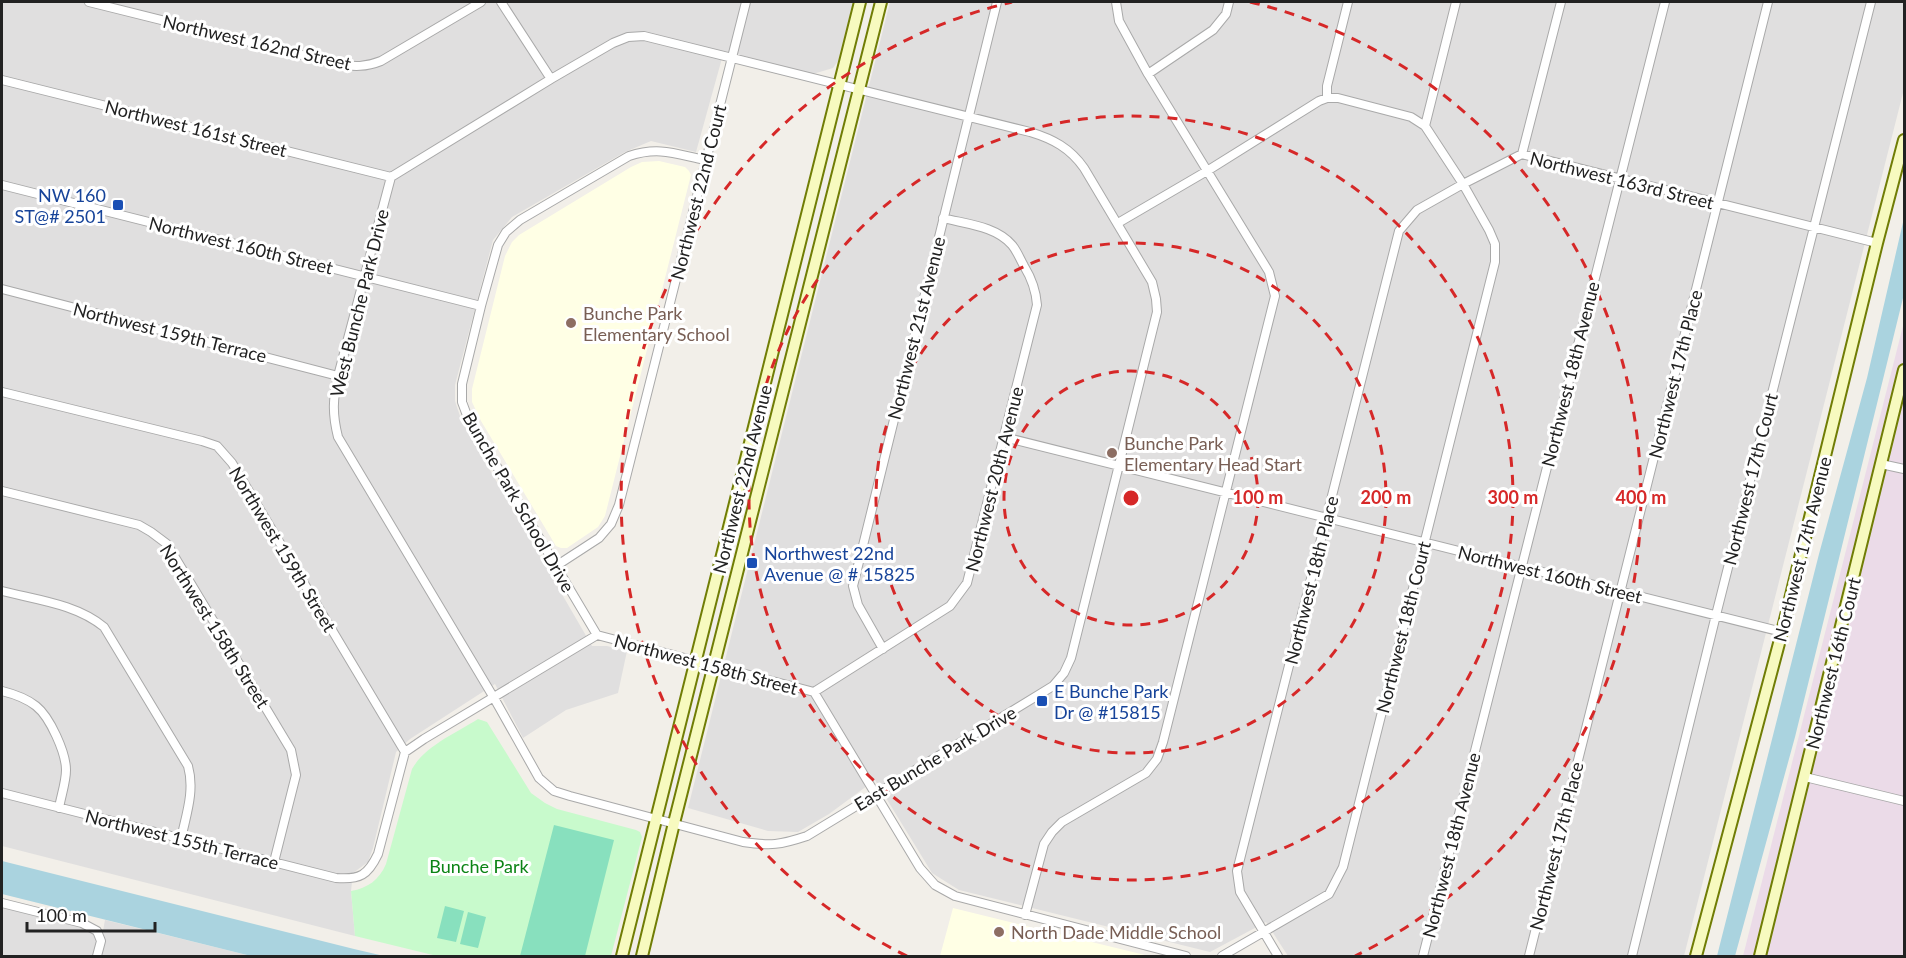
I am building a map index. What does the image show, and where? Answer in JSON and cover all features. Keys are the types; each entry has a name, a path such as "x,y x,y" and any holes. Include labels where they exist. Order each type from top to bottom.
{"main road":[{"name":"Northwest 22nd Avenue","path":"621,957 860,2"},
{"name":"Northwest 22nd Avenue","path":"642,957 880,2"},
{"name":"Northwest 17th Avenue","path":"1696,957 1782,632 1877,243 1905,140"},
{"name":"Northwest 16th Court","path":"1760,957 1905,370"}],"street":[{"name":"Northwest 162nd Street","path":"89,2 356,67 369,66 381,61 481,2"},
{"path":"501,2 550,79"},
{"name":"Northwest 22nd Court","path":"556,567 599,538 611,524 619,505 746,2"},
{"name":"Northwest 21st Avenue","path":"883,649 858,605 853,586 997,2"},
{"path":"1025,915 1044,844 1052,832 1062,822 1146,773 1157,759 1275,296 1269,272 1148,74 1119,21 1116,2"},
{"path":"1148,74 1213,30 1226,14 1229,2"},
{"path":"1327,98 1327,86 1348,2"},
{"path":"1425,126 1456,2"},
{"path":"1522,154 1561,2"},
{"name":"Northwest 18th Avenue","path":"1423,957 1665,2"},
{"name":"Northwest 17th Place","path":"1529,957 1768,2"},
{"name":"Northwest 17th Court","path":"1632,957 1871,2"},
{"path":"391,177 550,79 613,43 628,37 644,36 858,90"},
{"name":"Northwest 161st Street","path":"2,80 391,177"},
{"name":"East Bunche Park Drive","path":"674,823 743,842 768,845 787,843 807,836 1053,686 1064,673 1071,658 1120,465 1157,305 1152,282 1075,155 1049,138 1030,132 858,90"},
{"path":"1118,223 1207,171 1319,100 1327,98 1338,98 1411,117 1425,126 1463,184"},
{"name":"Bunche Park School Drive","path":"597,635 468,418 462,402 462,384 498,245 506,232 520,220 629,156 646,151 663,151 705,160"},
{"name":"Northwest 163rd Street","path":"1463,184 1522,154 1877,243"},
{"name":"West Bunche Park Drive","path":"391,177 363,276 333,398 333,416 338,436 539,778 554,791 674,823"},
{"name":"Northwest 160th Street","path":"2,184 481,306"},
{"name":"Northwest 18th Place","path":"1278,957 1240,892 1237,871 1399,231 1417,210 1463,184"},
{"name":"Northwest 18th Court","path":"1222,957 1329,894 1343,867 1495,262 1494,244 1489,230 1463,184"},
{"name":"Northwest 20th Avenue","path":"814,692 950,606 967,583 1037,306 1037,295 1032,278 1012,246 1003,237 990,230 943,218"},
{"name":"Northwest 159th Terrace","path":"2,289 338,376"},
{"name":"Northwest 159th Street","path":"2,392 217,446 232,463 405,752"},
{"name":"Northwest 160th Street","path":"1004,437 1782,632"},
{"path":"1881,464 1905,469"},
{"name":"Northwest 158th Street","path":"2,491 139,525 167,544 291,750 296,775 274,862"},
{"path":"2,591 72,608 92,617 104,627 188,766 191,779 190,796 181,839"},
{"path":"405,752 597,635"},
{"name":"Northwest 158th Street","path":"597,635 814,692"},
{"path":"2,691 17,695 38,707 54,732 63,753 66,771 59,808"},
{"path":"814,692 920,868 934,885 955,897 1186,957"},
{"name":"Northwest 155th Terrace","path":"2,793 351,880 363,875 371,868 378,854 405,752"},
{"path":"1805,777 1905,801"},
{"path":"2,903 90,927 97,931 100,941 97,957"}],"shaded area":[{"path":"2,2 853,2 838,61 833,68 813,74 724,51 696,152 651,141 625,152 512,217 493,240 455,385 455,401 462,422 592,646 607,646 627,651 618,693 566,710 523,738 495,684 410,739 396,752 373,848 368,862 353,873 351,891 355,936 2,846"},
{"path":"890,2 1904,2 1904,89 1684,956 1288,956 1266,922 1210,952 959,890 932,873 875,780 829,814 798,832 768,831 688,808"},
{"name":"Bunche Park Elementary School","path":"659,161 685,167 691,175 605,516 598,527 567,548 561,548 556,546 472,402 472,389 505,256 512,242 519,235 631,167 642,162"},
{"path":"1904,322 1904,956 1743,956"},
{"path":"2,906 103,931 105,920 251,956 2,956"},
{"name":"North Dade Middle School","path":"953,908 1149,956 940,956"}],"green space":[{"name":"Bunche Park","path":"478,719 487,722 531,793 545,803 557,809 640,832 642,837 611,956 437,956 355,936 351,891 363,888 372,882 380,875 386,864 412,769 425,753"},
{"path":"554,825 614,840 585,956 520,956"},
{"path":"445,906 464,911 456,942 437,938"},
{"path":"468,912 486,917 478,948 460,944"}],"water":[{"path":"1904,218 1904,294 1795,737 1735,956 1717,956 1819,554 1867,378"},
{"path":"2,861 384,956 251,956 2,894"}],"place":[{"name":"NW 160 ST@# 2501","path":"118,205"},
{"name":"Bunche Park Elementary School","path":"571,323"},
{"name":"Bunche Park Elementary Head Start","path":"1112,453"},
{"name":"Northwest 22nd Avenue @ # 15825","path":"752,563"},
{"name":"E Bunche Park Dr @ #15815","path":"1042,701"},
{"name":"North Dade Middle School","path":"999,932"}]}
